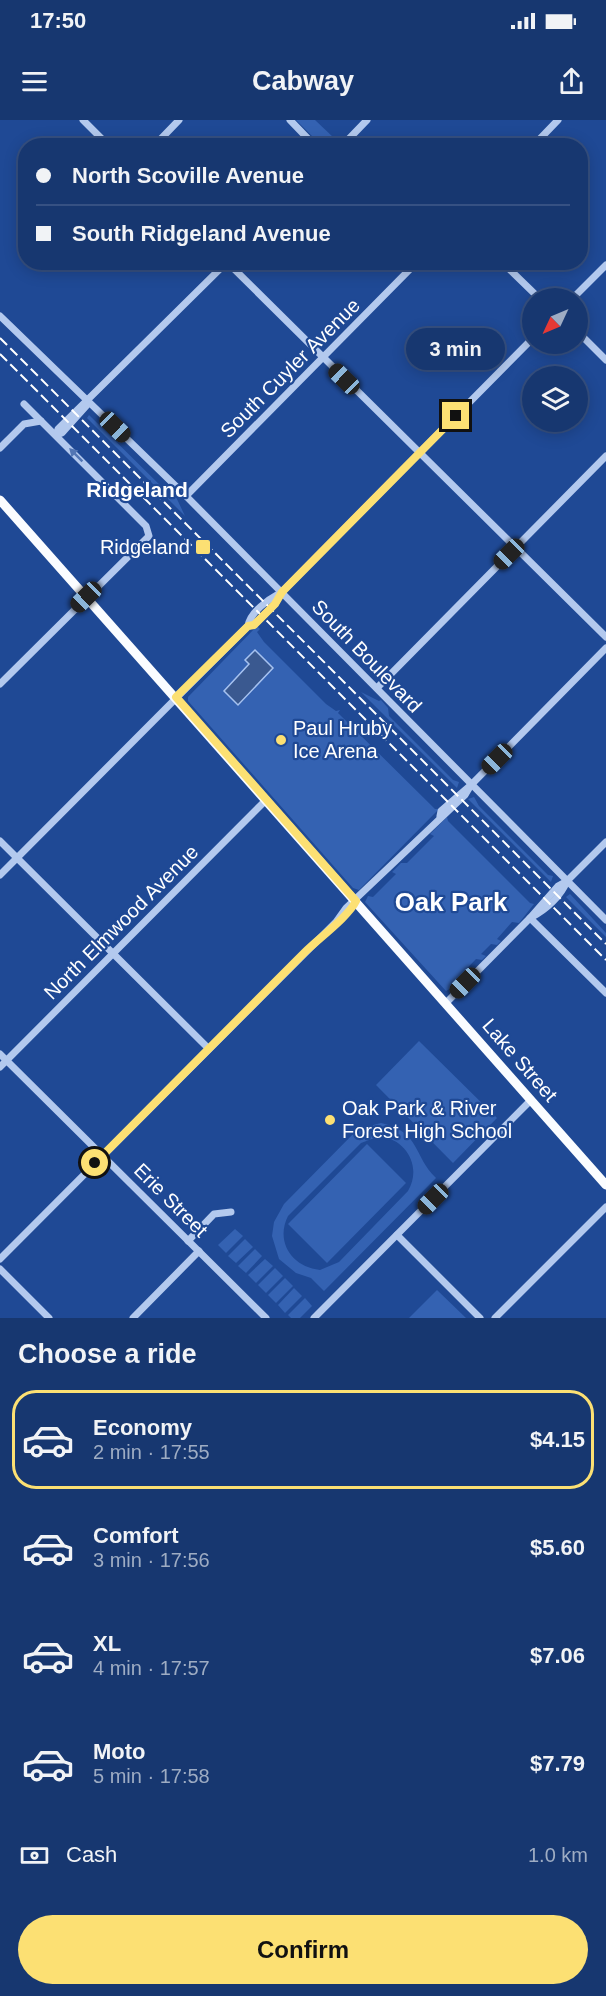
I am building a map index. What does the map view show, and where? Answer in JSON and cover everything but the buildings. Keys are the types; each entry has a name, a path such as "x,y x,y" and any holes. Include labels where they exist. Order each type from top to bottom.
{"main road":[{"name":"Lake Street","path":"0,500 606,1185"}],"street":[{"path":"83,120 101,138"},
{"path":"162,138 179,120"},
{"path":"290,120 307,138"},
{"path":"350,138 367,120"},
{"path":"541,138 558,120"},
{"path":"583,288 606,265"},
{"path":"56,435 58,429 89,402 219,270"},
{"path":"235,270 606,637"},
{"name":"South Cuyler Avenue","path":"186,496 409,270"},
{"path":"510,270 528,288"},
{"name":"South Boulevard","path":"0,316 186,496 606,920"},
{"path":"588,342 606,360"},
{"path":"0,875 248,626 249,620 270,599 282,592 522,349"},
{"path":"0,684 149,536 146,526 24,404"},
{"path":"0,448 24,424 41,421"},
{"path":"377,688 606,456"},
{"path":"0,1259 336,922 346,908 356,901 440,816 441,811 471,784 606,648"},
{"name":"North Elmwood Avenue","path":"0,1067 266,800"},
{"path":"0,841 208,1048"},
{"path":"446,1003 530,918 558,886 567,881 606,842"},
{"path":"530,918 606,993"},
{"name":"Erie Street","path":"0,1054 266,1318"},
{"path":"314,1318 531,1100"},
{"path":"495,1318 606,1207"},
{"path":"189,1241 214,1214 231,1212"},
{"path":"397,1235 480,1318"},
{"path":"133,1318 199,1251"},
{"path":"0,1269 49,1318"}],"shaded area":[{"path":"296,120 315,120 334,138 314,138"},
{"path":"89,415 171,496 176,497 185,516 87,418"},
{"path":"257,626 260,629 257,632 264,642 326,704 336,711 340,710 338,713 435,809 439,809 359,890 353,888 188,701 188,697"},
{"path":"255,650 273,668 238,705 224,691 249,664 245,660"},
{"path":"361,692 381,700 388,708 389,716 453,780 459,782 457,788"},
{"path":"474,797 479,806 548,875 553,876 551,882 468,799"},
{"path":"447,817 448,821 530,903 534,904 519,923 512,922 497,939 501,941 497,945 491,944 481,954 486,956 482,960 476,959 454,982 457,985 446,991 365,902 368,896 373,897 396,874 392,872 401,863 407,863 434,836 430,834"},
{"path":"570,894 606,933 606,937 566,897"},
{"path":"419,1041 497,1118 453,1163 376,1085"},
{"path":"381,1123 403,1132 436,1178 324,1291 311,1278 296,1273 279,1259 272,1236 274,1222 284,1204 358,1129","holes":["380,1136 390,1139 404,1149 412,1164 412,1182 408,1191 339,1262 320,1270 301,1264 289,1252 285,1244 284,1226 288,1216 361,1143"]},
{"path":"367,1144 406,1183 327,1263 288,1224"},
{"path":"235,1229 243,1236 226,1253 218,1245"},
{"path":"245,1239 253,1247 236,1263 228,1256"},
{"path":"255,1249 262,1256 246,1273 238,1266"},
{"path":"265,1259 273,1266 256,1283 248,1275"},
{"path":"275,1268 283,1276 266,1293 258,1285"},
{"path":"285,1278 293,1286 276,1303 268,1295"},
{"path":"294,1288 302,1296 285,1313 278,1305"},
{"path":"437,1290 466,1318 409,1318"},
{"path":"305,1298 312,1306 300,1318 291,1318 288,1315"}],"railway":[{"path":"0,338 606,944"},
{"path":"0,354 606,960"}],"place":[{"name":"Ridgeland","path":"203,547"},
{"name":"Paul Hruby Ice Arena","path":"281,740"},
{"name":"Oak Park & River Forest High School","path":"330,1120"}],"district":[{"name":"Ridgeland","path":"137,489"},
{"name":"Oak Park","path":"451,902"}],"route":[{"path":"95,1163 305,952 336,922 350,913 356,901 176,697 248,626 254,625 275,604 282,592 456,416"}]}
